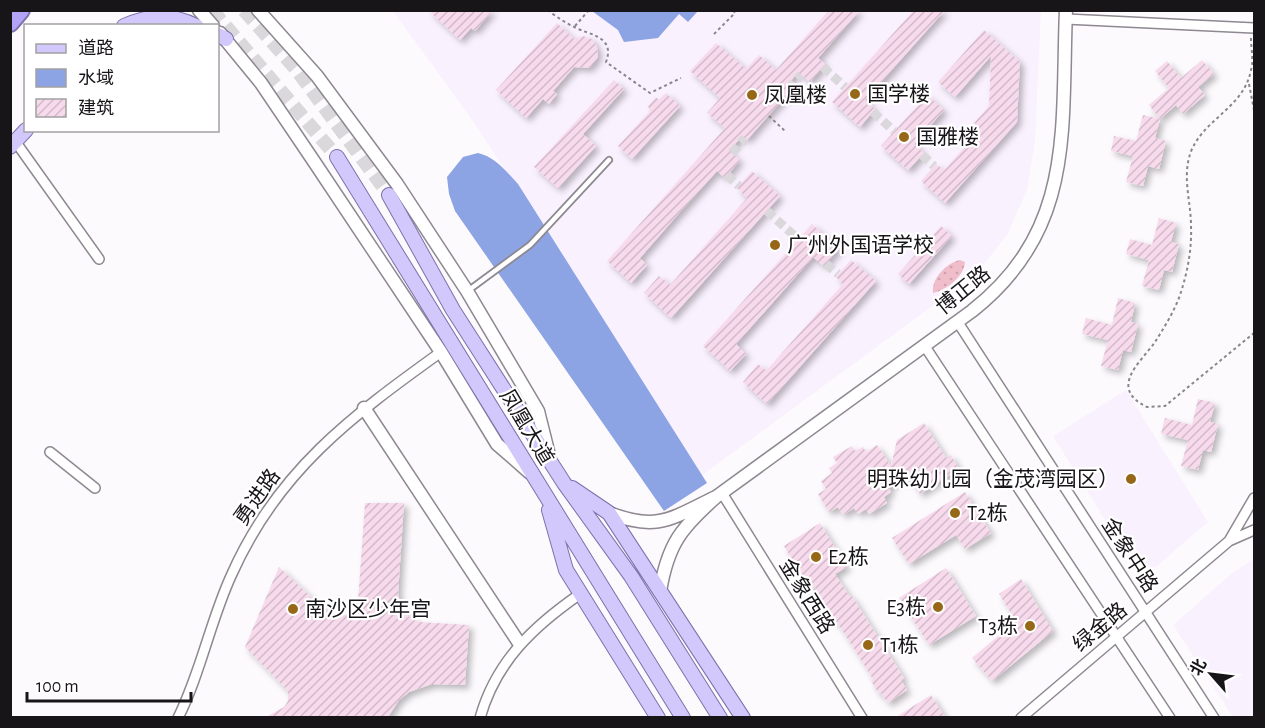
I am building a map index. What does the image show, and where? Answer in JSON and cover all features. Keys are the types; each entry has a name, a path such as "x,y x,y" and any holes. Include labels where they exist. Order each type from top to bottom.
{"highway":[{"path":"10,23 21,10"}],"main road":[{"path":"120,24 131,10"},
{"path":"129,24 145,17 162,16 189,24"},
{"path":"12,144 24,132"},
{"name":"凤凰大道","path":"337,157 683,717"},
{"name":"凤凰大道","path":"389,195 453,310 564,483 631,576 720,717"},
{"path":"564,483 609,513 743,717"},
{"path":"545,497 566,570 658,717"}],"street":[{"path":"199,10 211,24"},
{"path":"258,10 324,85 397,184 467,291 538,411 550,462"},
{"path":"1066,15 1253,28"},
{"name":"博正路","path":"719,495 987,299 1013,273 1033,243 1048,211 1059,160 1066,15"},
{"path":"220,35 297,136 441,352 497,444 531,474"},
{"path":"12,144 99,259"},
{"name":"金象中路","path":"957,321 1214,717"},
{"path":"924,345 1170,717"},
{"name":"勇进路","path":"178,717 202,662 231,576 256,528 286,483 323,443 364,408 441,352"},
{"path":"364,408 519,643"},
{"path":"50,452 94,488"},
{"path":"609,513 646,524 667,521 719,495"},
{"path":"660,591 669,550 697,514 719,495"},
{"name":"金象西路","path":"719,495 862,717"},
{"name":"绿金路","path":"1229,541 1254,498"},
{"name":"绿金路","path":"1021,717 1229,541 1254,530"},
{"path":"480,717 492,687 519,643 543,620 580,594"}],"lane":[{"path":"467,291 530,245 609,160"}],"path":[{"path":"548,10 575,26 601,37 607,46 606,62 650,93 681,78"},
{"path":"575,26 589,10"},
{"path":"714,34 735,13 733,10"},
{"path":"1253,28 1253,57 1248,81 1235,104 1211,122 1192,150 1186,183 1191,225 1186,276 1167,323 1131,370 1129,388 1133,397 1147,407 1165,406 1254,333"},
{"path":"1248,81 1254,110"},
{"path":"769,116 786,132"}],"shaded area":[{"name":"广州外国语学校","path":"393,11 1041,11 1035,142 1027,190 1007,235 976,274 701,476 475,124"},
{"path":"960,260 965,262 958,278 949,286 933,293 934,282 940,272"},
{"name":"明珠幼儿园（金茂湾园区）","path":"1126,390 1208,522 1156,567 1134,567 1053,436"},
{"path":"1254,559 1254,717 1233,717 1173,625 1232,573"}],"water":[{"path":"592,11 698,11 688,22 679,14 658,38 624,42 618,30"},
{"path":"478,153 495,161 518,184 707,483 664,511 455,211 449,194 447,177 463,157"}],"building":[{"path":"428,10 493,10 475,31 471,28 460,40"},
{"path":"829,10 860,10 818,58 825,64 810,82 798,72 786,87 790,91 747,140 742,136 729,151 740,160 725,178 717,171 680,212 640,258 647,265 631,283 607,261 725,128 707,113 720,98 690,71 716,43 746,69 759,55 776,70"},
{"path":"914,10 945,10 865,100 875,109 860,127 832,102"},
{"path":"557,23 574,39 583,36 592,39 597,47 598,57 589,68 574,67 553,91 557,94 549,104 543,99 526,118 496,90"},
{"path":"984,30 1020,62 1017,122 945,203 921,181 936,164 944,170 981,129 974,123 989,106 991,56 955,97 938,82"},
{"path":"1202,60 1214,74 1198,87 1205,95 1183,114 1176,105 1160,119 1149,105 1169,88 1155,71 1167,61 1181,78"},
{"path":"614,80 624,89 583,134 596,146 558,188 534,167"},
{"path":"666,93 680,106 632,159 618,146 650,111 648,106 656,97 659,100"},
{"name":"国雅楼","path":"927,95 944,110 914,144 924,153 908,170 881,146"},
{"path":"1143,115 1160,119 1155,138 1166,141 1159,169 1148,166 1143,186 1126,182 1133,156 1111,151 1114,136 1136,141"},
{"path":"752,171 780,196 671,318 644,293 659,276 670,285 747,198 737,188"},
{"path":"1159,218 1176,223 1171,242 1179,244 1172,272 1164,270 1159,290 1142,286 1149,260 1126,254 1130,239 1152,245"},
{"path":"812,224 839,248 824,266 813,257 736,344 746,354 730,371 703,346"},
{"path":"941,226 952,236 909,284 898,274"},
{"path":"851,260 876,281 767,404 743,382 758,364 766,371 813,318 843,284 836,277"},
{"path":"1118,298 1135,303 1131,322 1138,324 1131,352 1123,350 1118,370 1101,366 1108,340 1082,334 1086,318 1112,325"},
{"path":"1198,399 1215,403 1210,422 1218,424 1211,452 1203,450 1198,470 1181,466 1188,440 1161,434 1165,418 1192,425"},
{"path":"924,423 946,458 951,455 959,469 920,494 908,474 888,487 891,492 884,497 887,503 869,514 866,509 858,514 854,508 843,515 838,507 829,512 818,494 826,489 821,481 832,473 829,468 837,463 833,457 852,446 855,451 863,447 866,452 877,445 891,466 897,440"},
{"name":"T2栋","path":"965,492 991,533 965,549 956,535 909,564 892,538"},
{"name":"南沙区少年宫","path":"365,503 404,503 398,594 400,603 406,615 419,622 469,625 465,685 432,684 409,692 399,700 388,717 266,717 284,707 288,701 288,691 245,647 279,567 328,613 339,617 353,612 358,601"},
{"path":"820,523 847,567 835,574 850,597 852,596 904,678 901,680 907,690 888,703 881,693 879,694 871,681 873,679 837,622 835,623 815,587 811,590 784,546"},
{"name":"E3栋","path":"946,568 976,616 929,645 899,598"},
{"name":"T3栋","path":"1021,579 1053,631 992,681 972,658 1016,621 999,594"},
{"path":"931,695 945,717 896,717"}],"tunnel":[{"path":"212,10 337,157"},
{"path":"244,10 296,69 389,195"},
{"path":"823,67 845,87"},
{"path":"788,89 801,75"},
{"path":"873,112 894,131"},
{"path":"732,153 745,138"},
{"path":"922,155 934,166"},
{"path":"727,175 739,186"},
{"path":"767,211 798,239"},
{"path":"826,264 838,274"}],"place":[{"name":"国学楼","path":"855,94"},
{"name":"凤凰楼","path":"752,95"},
{"name":"国雅楼","path":"904,137"},
{"name":"广州外国语学校","path":"775,245"},
{"name":"明珠幼儿园（金茂湾园区）","path":"1131,479"},
{"name":"T2栋","path":"955,513"},
{"name":"E2栋","path":"816,557"},
{"name":"E3栋","path":"938,607"},
{"name":"南沙区少年宫","path":"293,609"},
{"name":"T3栋","path":"1030,626"},
{"name":"T1栋","path":"868,645"}]}
